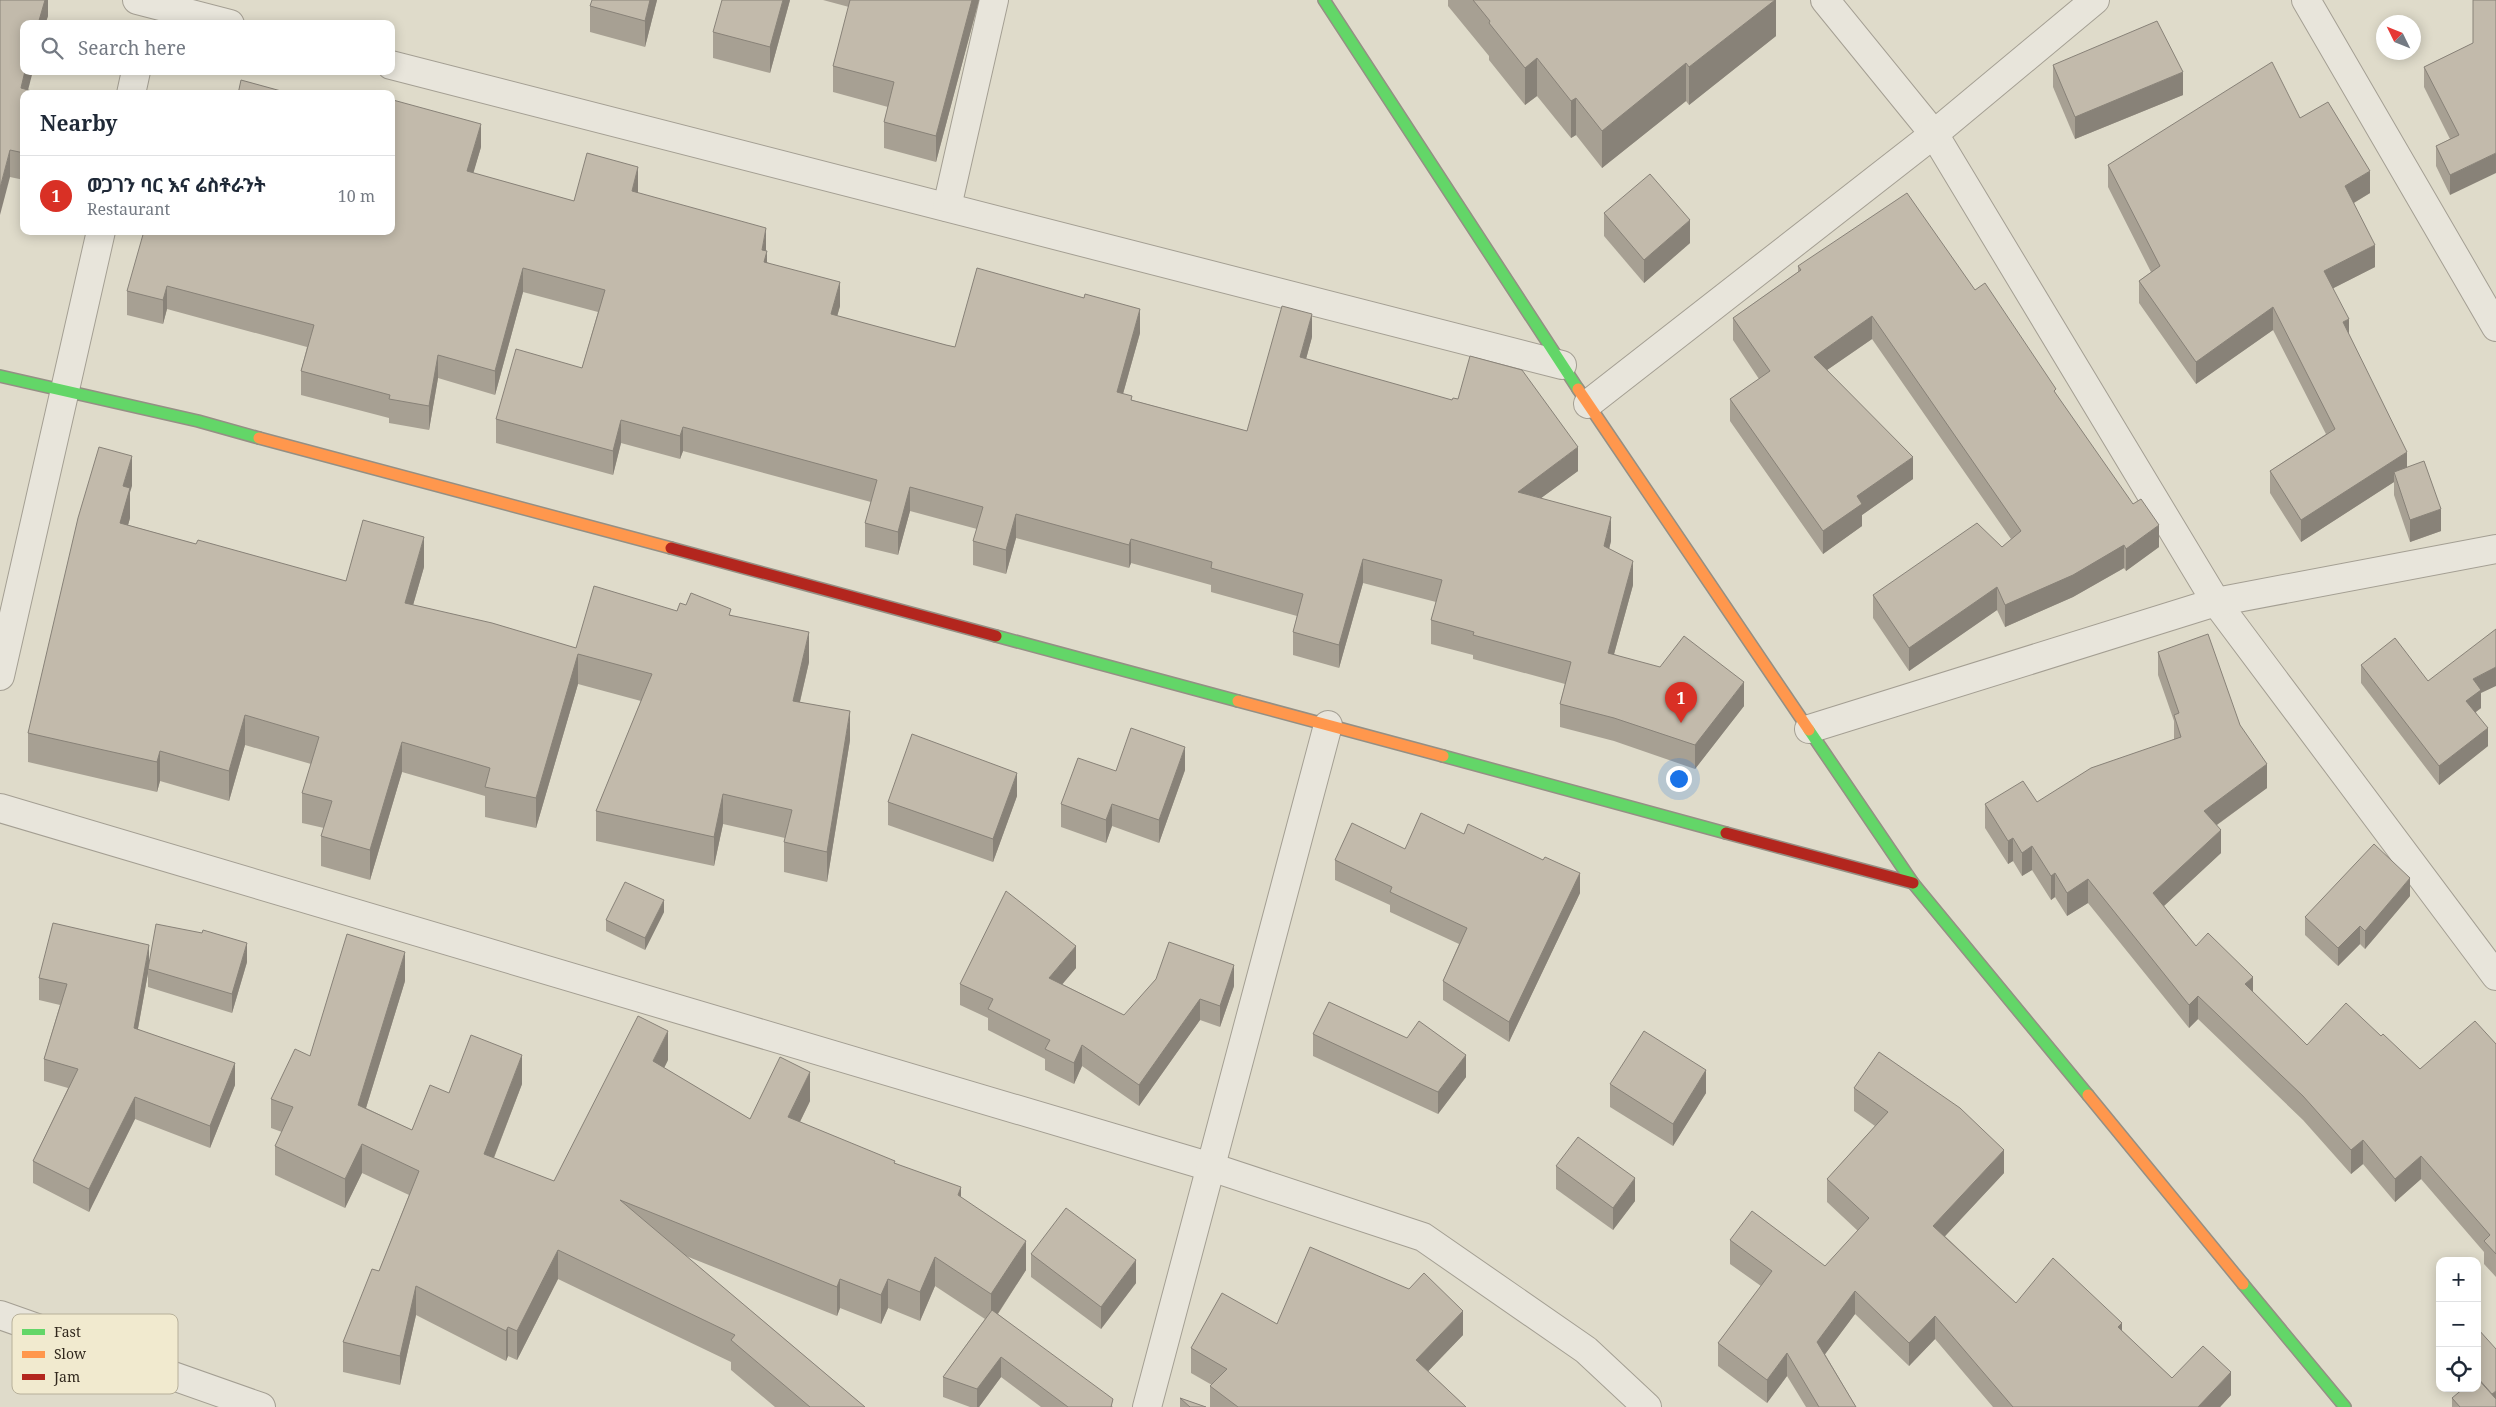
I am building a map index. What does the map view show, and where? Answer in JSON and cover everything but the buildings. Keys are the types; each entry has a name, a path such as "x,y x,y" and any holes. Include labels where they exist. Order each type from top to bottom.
{"street":[{"path":"947,207 994,0"},
{"path":"1324,0 1588,404 1913,883 2345,1407"},
{"path":"1825,0 1934,134 2216,602 2496,976"},
{"path":"1588,404 1934,134 2096,0"},
{"path":"2306,0 2496,327"},
{"path":"146,7 210,20"},
{"path":"395,66 1562,364"},
{"path":"132,90 135,75"},
{"path":"0,676 66,393 100,235"},
{"path":"0,376 66,393 198,421 1913,883"},
{"path":"1809,729 2216,602 2496,549"},
{"path":"1147,1407 1328,725"},
{"path":"0,808 1210,1167 1423,1237 1586,1350 1647,1407"},
{"path":"0,1315 12,1319"},
{"path":"178,1378 261,1407"}],"traffic: fast":[{"path":"1324,0 1578,389"},
{"path":"0,376 198,421 259,438"},
{"path":"996,636 1238,701"},
{"path":"1809,730 1913,883 2088,1095"},
{"path":"1443,756 1726,833"},
{"path":"2243,1284 2345,1407"}],"traffic: slow":[{"path":"1578,389 1809,730"},
{"path":"259,438 671,548"},
{"path":"1238,701 1443,756"},
{"path":"2088,1095 2243,1284"}],"traffic: jam":[{"path":"671,548 996,636"},
{"path":"1726,833 1913,883"}],"place":[{"name":"ወጋገን ባር እና ሬስቶራንት","path":"1681,723"}]}
